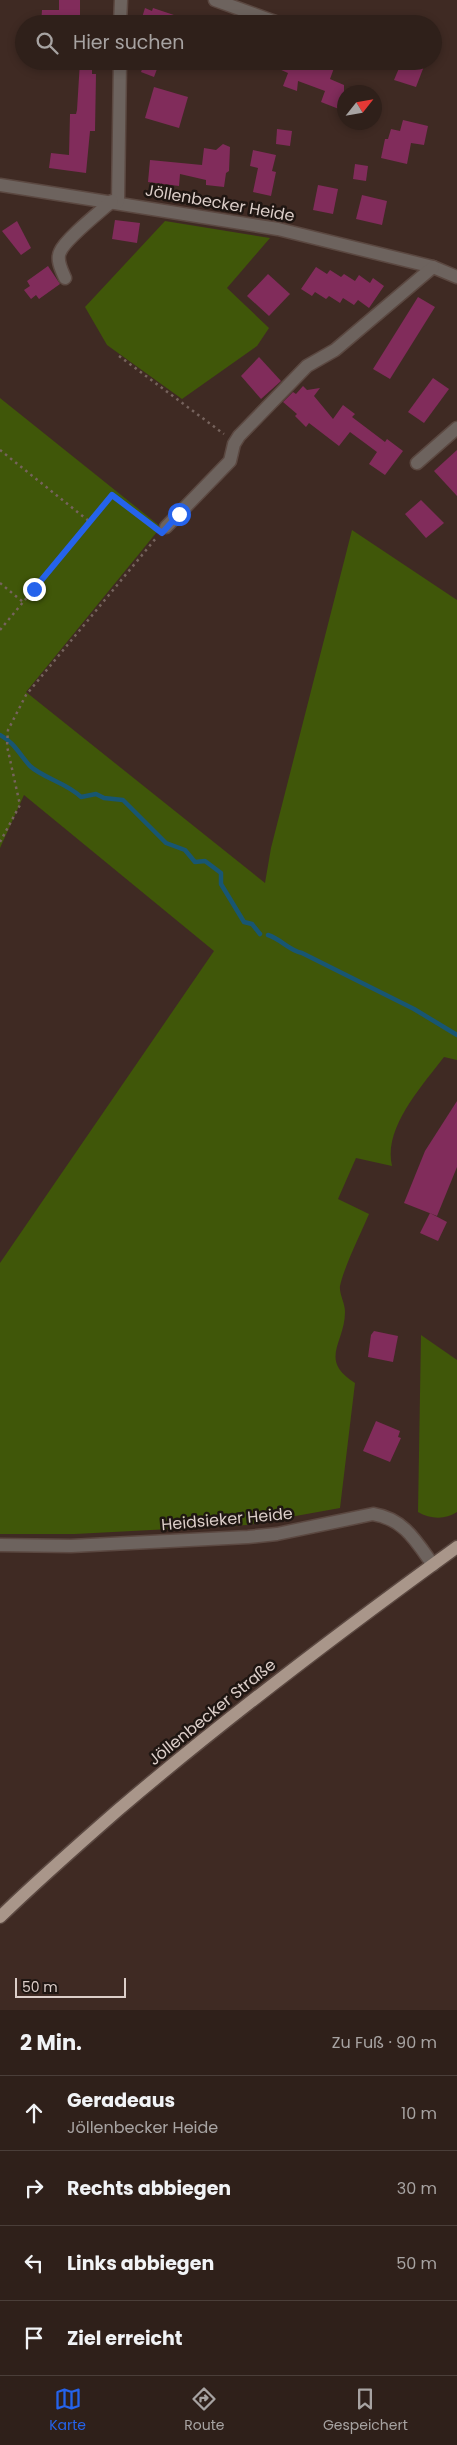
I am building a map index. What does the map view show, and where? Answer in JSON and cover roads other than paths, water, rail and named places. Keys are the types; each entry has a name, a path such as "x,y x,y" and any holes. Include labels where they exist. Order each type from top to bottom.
{"main road":[{"name":"Jöllenbecker Straße","path":"0,1917 82,1842 208,1734 457,1547"}],"street":[{"path":"120,0 120,15"},
{"path":"215,0 256,15"},
{"path":"65,278 60,265 59,252 66,242 115,202 120,70"},
{"name":"Jöllenbecker Heide","path":"0,185 278,228 433,267 457,277"},
{"path":"164,530 230,460 235,443 307,366 335,350 433,267"},
{"path":"417,463 457,428"},
{"name":"Heidsieker Heide","path":"0,1545 71,1546 248,1537 276,1534 373,1514 387,1516 400,1523 410,1533 433,1565"}],"waterway":[{"path":"0,735 13,745 30,766 41,774 69,788 81,797 96,794 104,798 123,800 166,843 185,850 195,862 205,861 221,873 221,884 244,922 252,924 260,934"},
{"path":"268,935 414,1009 457,1035"}]}
